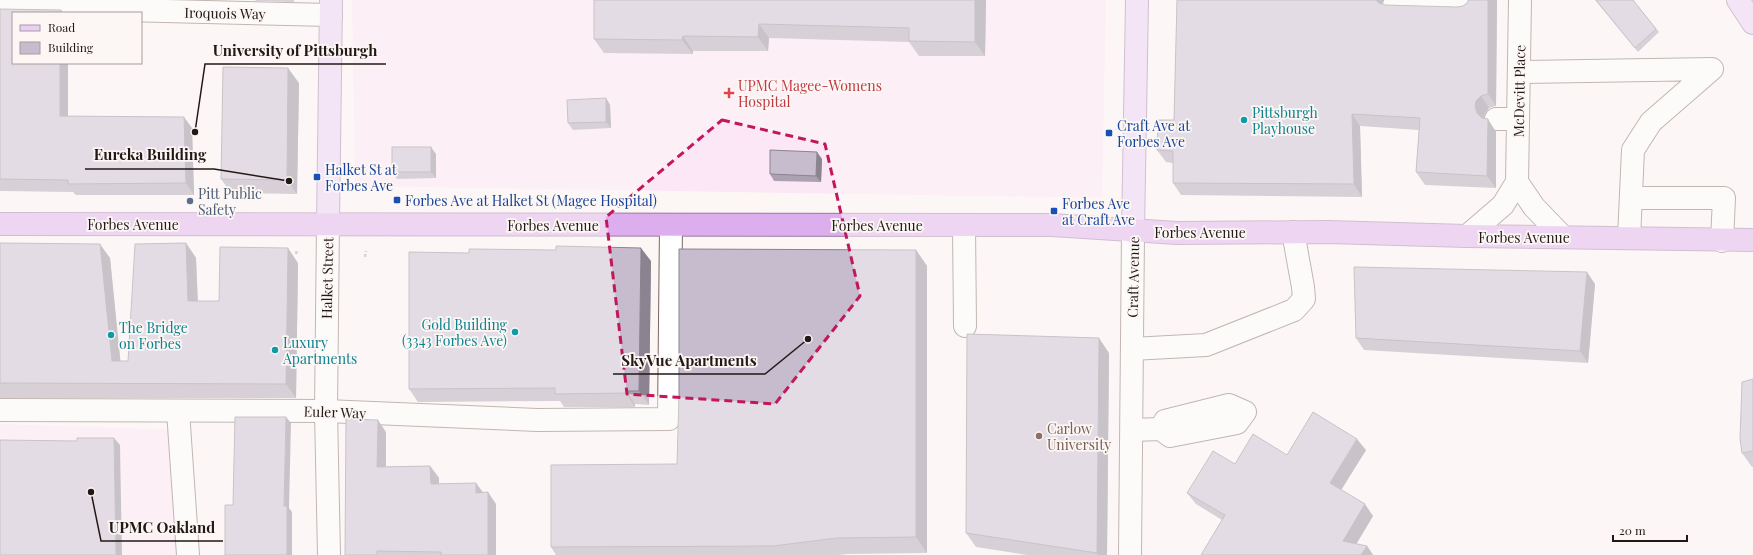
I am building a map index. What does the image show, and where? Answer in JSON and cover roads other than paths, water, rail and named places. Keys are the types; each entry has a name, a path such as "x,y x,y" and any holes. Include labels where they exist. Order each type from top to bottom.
{"highway":[{"name":"Forbes Avenue","path":"0,224 1052,225 1133,232 1177,233 1294,232 1722,241 1753,240"}],"main road":[{"name":"Craft Avenue","path":"1133,232 1137,0"},
{"path":"1738,0 1753,22"},
{"name":"Halket Street","path":"328,224 331,7"}],"street":[{"name":"McDevitt Place","path":"1517,182 1520,0"},
{"path":"1394,5 1466,7"},
{"name":"Iroquois Way","path":"0,7 331,7"},
{"path":"1519,72 1712,69 1650,122 1633,150 1629,238"},
{"path":"1496,119 1518,119"},
{"path":"1467,236 1503,205 1517,182 1534,207 1563,237"},
{"path":"1631,198 1724,198 1722,241"},
{"name":"Halket Street","path":"328,224 326,411 329,555"},
{"name":"Euler Way","path":"0,410 326,411 537,420 669,419 671,225"},
{"path":"964,225 965,326"},
{"name":"Craft Avenue","path":"1130,555 1133,232"},
{"path":"1132,349 1206,345 1294,310 1304,299 1294,232"},
{"path":"178,411 188,555"},
{"path":"1132,430 1161,429"}],"place":[{"name":"UPMC Magee-Womens Hospital","path":"729,93"},
{"name":"Pittsburgh Playhouse","path":"1244,120"},
{"name":"University of Pittsburgh","path":"195,132"},
{"name":"Craft Ave at Forbes Ave","path":"1109,133"},
{"name":"Halket St at Forbes Ave","path":"317,177"},
{"name":"Eureka Building","path":"289,181"},
{"name":"Forbes Ave at Halket St (Magee Hospital)","path":"397,200"},
{"name":"Pitt Public Safety","path":"190,201"},
{"name":"Forbes Ave at Craft Ave","path":"1054,211"},
{"name":"Gold Building (3343 Forbes Ave)","path":"515,332"},
{"name":"The Bridge on Forbes","path":"111,335"},
{"name":"SkyVue Apartments","path":"808,339"},
{"name":"Luxury Apartments","path":"275,350"},
{"name":"Carlow University","path":"1039,436"},
{"name":"UPMC Oakland","path":"91,492"}]}
